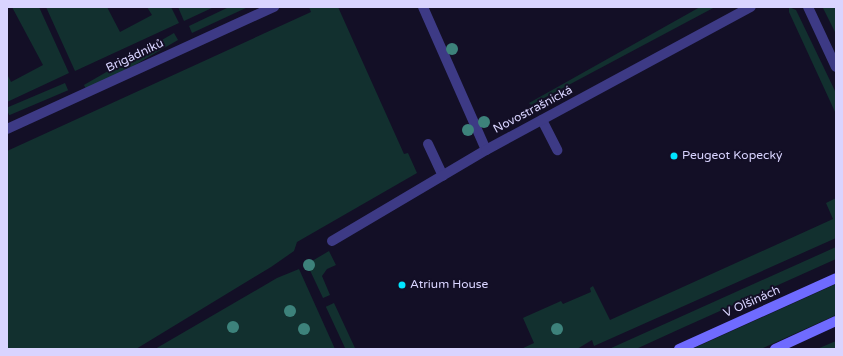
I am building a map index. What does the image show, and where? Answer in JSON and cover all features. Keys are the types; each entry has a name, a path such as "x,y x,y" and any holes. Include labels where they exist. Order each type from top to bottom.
{"main road":[{"name":"V Olšinách","path":"679,349 836,278"},
{"path":"775,349 836,321"}],"street":[{"name":"Brigádníků","path":"7,129 274,7"},
{"path":"423,7 486,150"},
{"name":"Novostrašnická","path":"332,241 486,150 751,7"},
{"path":"808,7 836,67"},
{"path":"542,120 557,150"},
{"path":"428,144 443,176"}],"green space":[{"path":"12,7 39,7 69,73 7,102 7,74 11,82 43,65"},
{"path":"46,7 107,7 120,32 152,15 147,7 171,7 179,23 75,71"},
{"path":"178,7 214,7 184,21"},
{"path":"229,7 248,7 192,33 189,26"},
{"path":"309,7 338,7 404,154 408,153 417,173 297,242 294,251 271,267 136,349 7,349 7,151 311,12"},
{"path":"700,7 715,7 531,105 529,103"},
{"path":"789,7 796,10 836,93 836,114 789,12"},
{"path":"836,7 836,34 823,8"},
{"path":"174,33 178,40 88,92 84,85"},
{"path":"65,83 68,90 9,115 7,108"},
{"path":"836,198 836,238 594,346 592,340 577,349 521,349 534,343 523,318 525,317 561,301 563,304 591,292 590,288 593,286 610,320 833,219 826,203"},
{"path":"836,247 836,259 636,349 609,349"},
{"path":"329,251 336,265 327,269 322,276 330,295 323,298 307,264"},
{"path":"299,269 335,349 155,349 277,278"},
{"path":"836,284 836,315 761,349 692,349"},
{"path":"334,303 355,349 346,349 326,307"},
{"path":"836,341 836,349 817,349"}],"place":[{"name":"Peugeot Kopecký","path":"674,156"},
{"name":"Atrium House","path":"402,285"}]}
